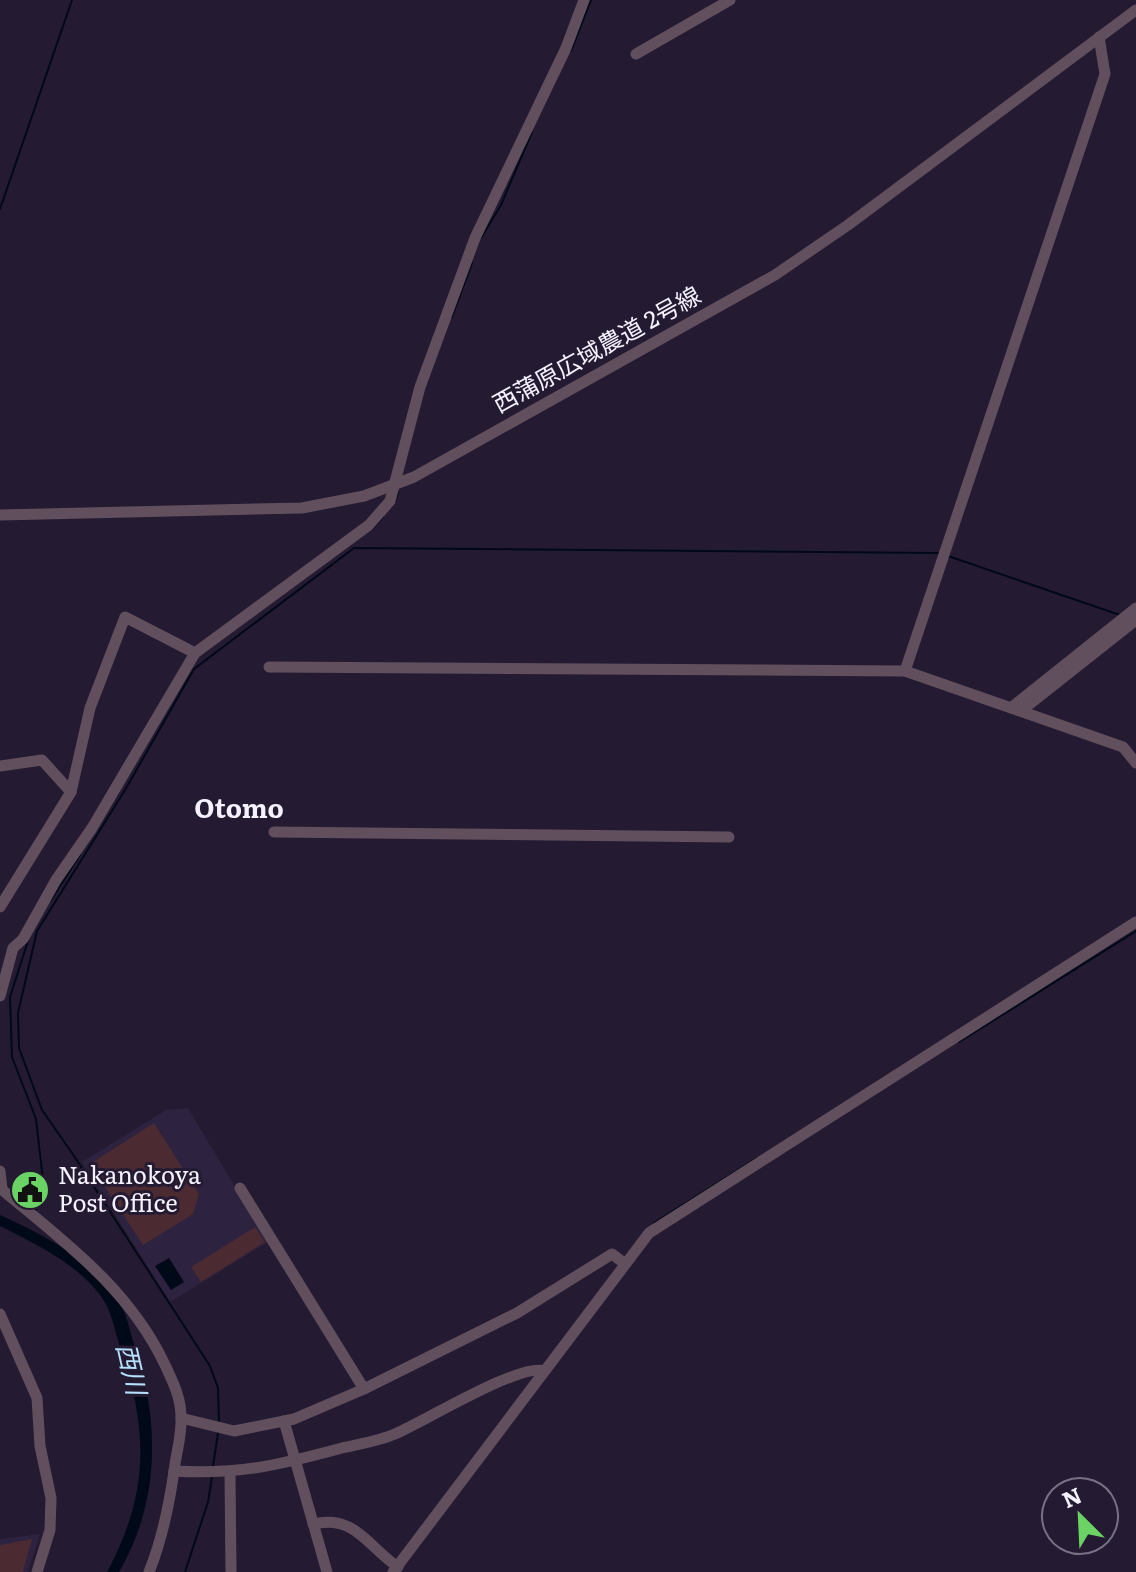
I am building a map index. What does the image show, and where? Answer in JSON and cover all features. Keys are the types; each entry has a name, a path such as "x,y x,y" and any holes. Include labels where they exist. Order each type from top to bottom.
{"street":[{"path":"0,996 6,950 23,939 195,653 369,525 390,501 420,387 475,238 566,48 584,0"},
{"path":"636,54 730,0"},
{"name":"西蒲原広域農道 2号線","path":"0,515 120,515 302,508 332,504 395,485 666,338 775,275 837,234 1136,10"},
{"path":"905,671 1105,74 1099,37"},
{"path":"1016,709 1136,608"},
{"path":"0,907 71,792 90,708 125,617 195,653"},
{"path":"1016,709 1136,620"},
{"path":"269,667 905,671 1123,747 1136,763"},
{"path":"0,766 42,760 71,792"},
{"path":"274,832 729,837"},
{"path":"313,1524 332,1520 346,1524 396,1569 624,1263 657,1227 1136,922"},
{"path":"0,1171 1,1189 84,1258 122,1295 161,1357 176,1389 181,1418 174,1471 162,1535 149,1572"},
{"path":"240,1188 364,1389"},
{"path":"181,1418 234,1431 284,1421 364,1389 517,1313 612,1254 624,1263"},
{"path":"0,1314 37,1398 40,1446 51,1498 50,1530 37,1572"},
{"path":"174,1471 230,1473 295,1462 394,1435 514,1376 537,1368 545,1371"},
{"path":"284,1421 327,1572"},
{"path":"230,1473 231,1572"}],"shaded area":[{"path":"188,1108 268,1242 170,1302 82,1162 166,1110"},
{"path":"154,1123 199,1194 193,1214 143,1245 90,1164"},
{"path":"255,1227 265,1242 201,1282 191,1267"},
{"path":"40,1534 28,1572 0,1572 0,1539"},
{"path":"32,1539 23,1572 0,1572 0,1545"}],"water":[{"name":"西川","path":"0,1215 80,1260 121,1304 127,1320 148,1399 152,1458 143,1516 119,1572 107,1572 121,1544 137,1491 140,1438 131,1383 112,1319 104,1301 84,1277 57,1257 0,1226"},
{"path":"169,1258 184,1282 171,1290 155,1266"}],"waterway":[{"path":"0,209 72,0"},
{"path":"571,51 591,0"},
{"path":"481,238 501,205 532,132"},
{"path":"452,317 472,263"},
{"path":"395,502 398,492"},
{"path":"372,529 383,517"},
{"path":"219,1423 218,1388 210,1366 42,1110 19,1048 18,1013 37,931 125,790 194,669 354,548 938,553"},
{"path":"948,556 1120,615"},
{"path":"51,900 80,855"},
{"path":"959,1042 1136,931"},
{"path":"28,941 10,997 12,1057 36,1119 44,1189 35,1212"},
{"path":"654,1223 757,1158"},
{"path":"213,1466 218,1433"},
{"path":"185,1572 208,1502 212,1477"}],"place":[{"name":"Nakanokoya Post Office","path":"30,1190"}],"district":[{"name":"Otomo","path":"239,809"}]}
